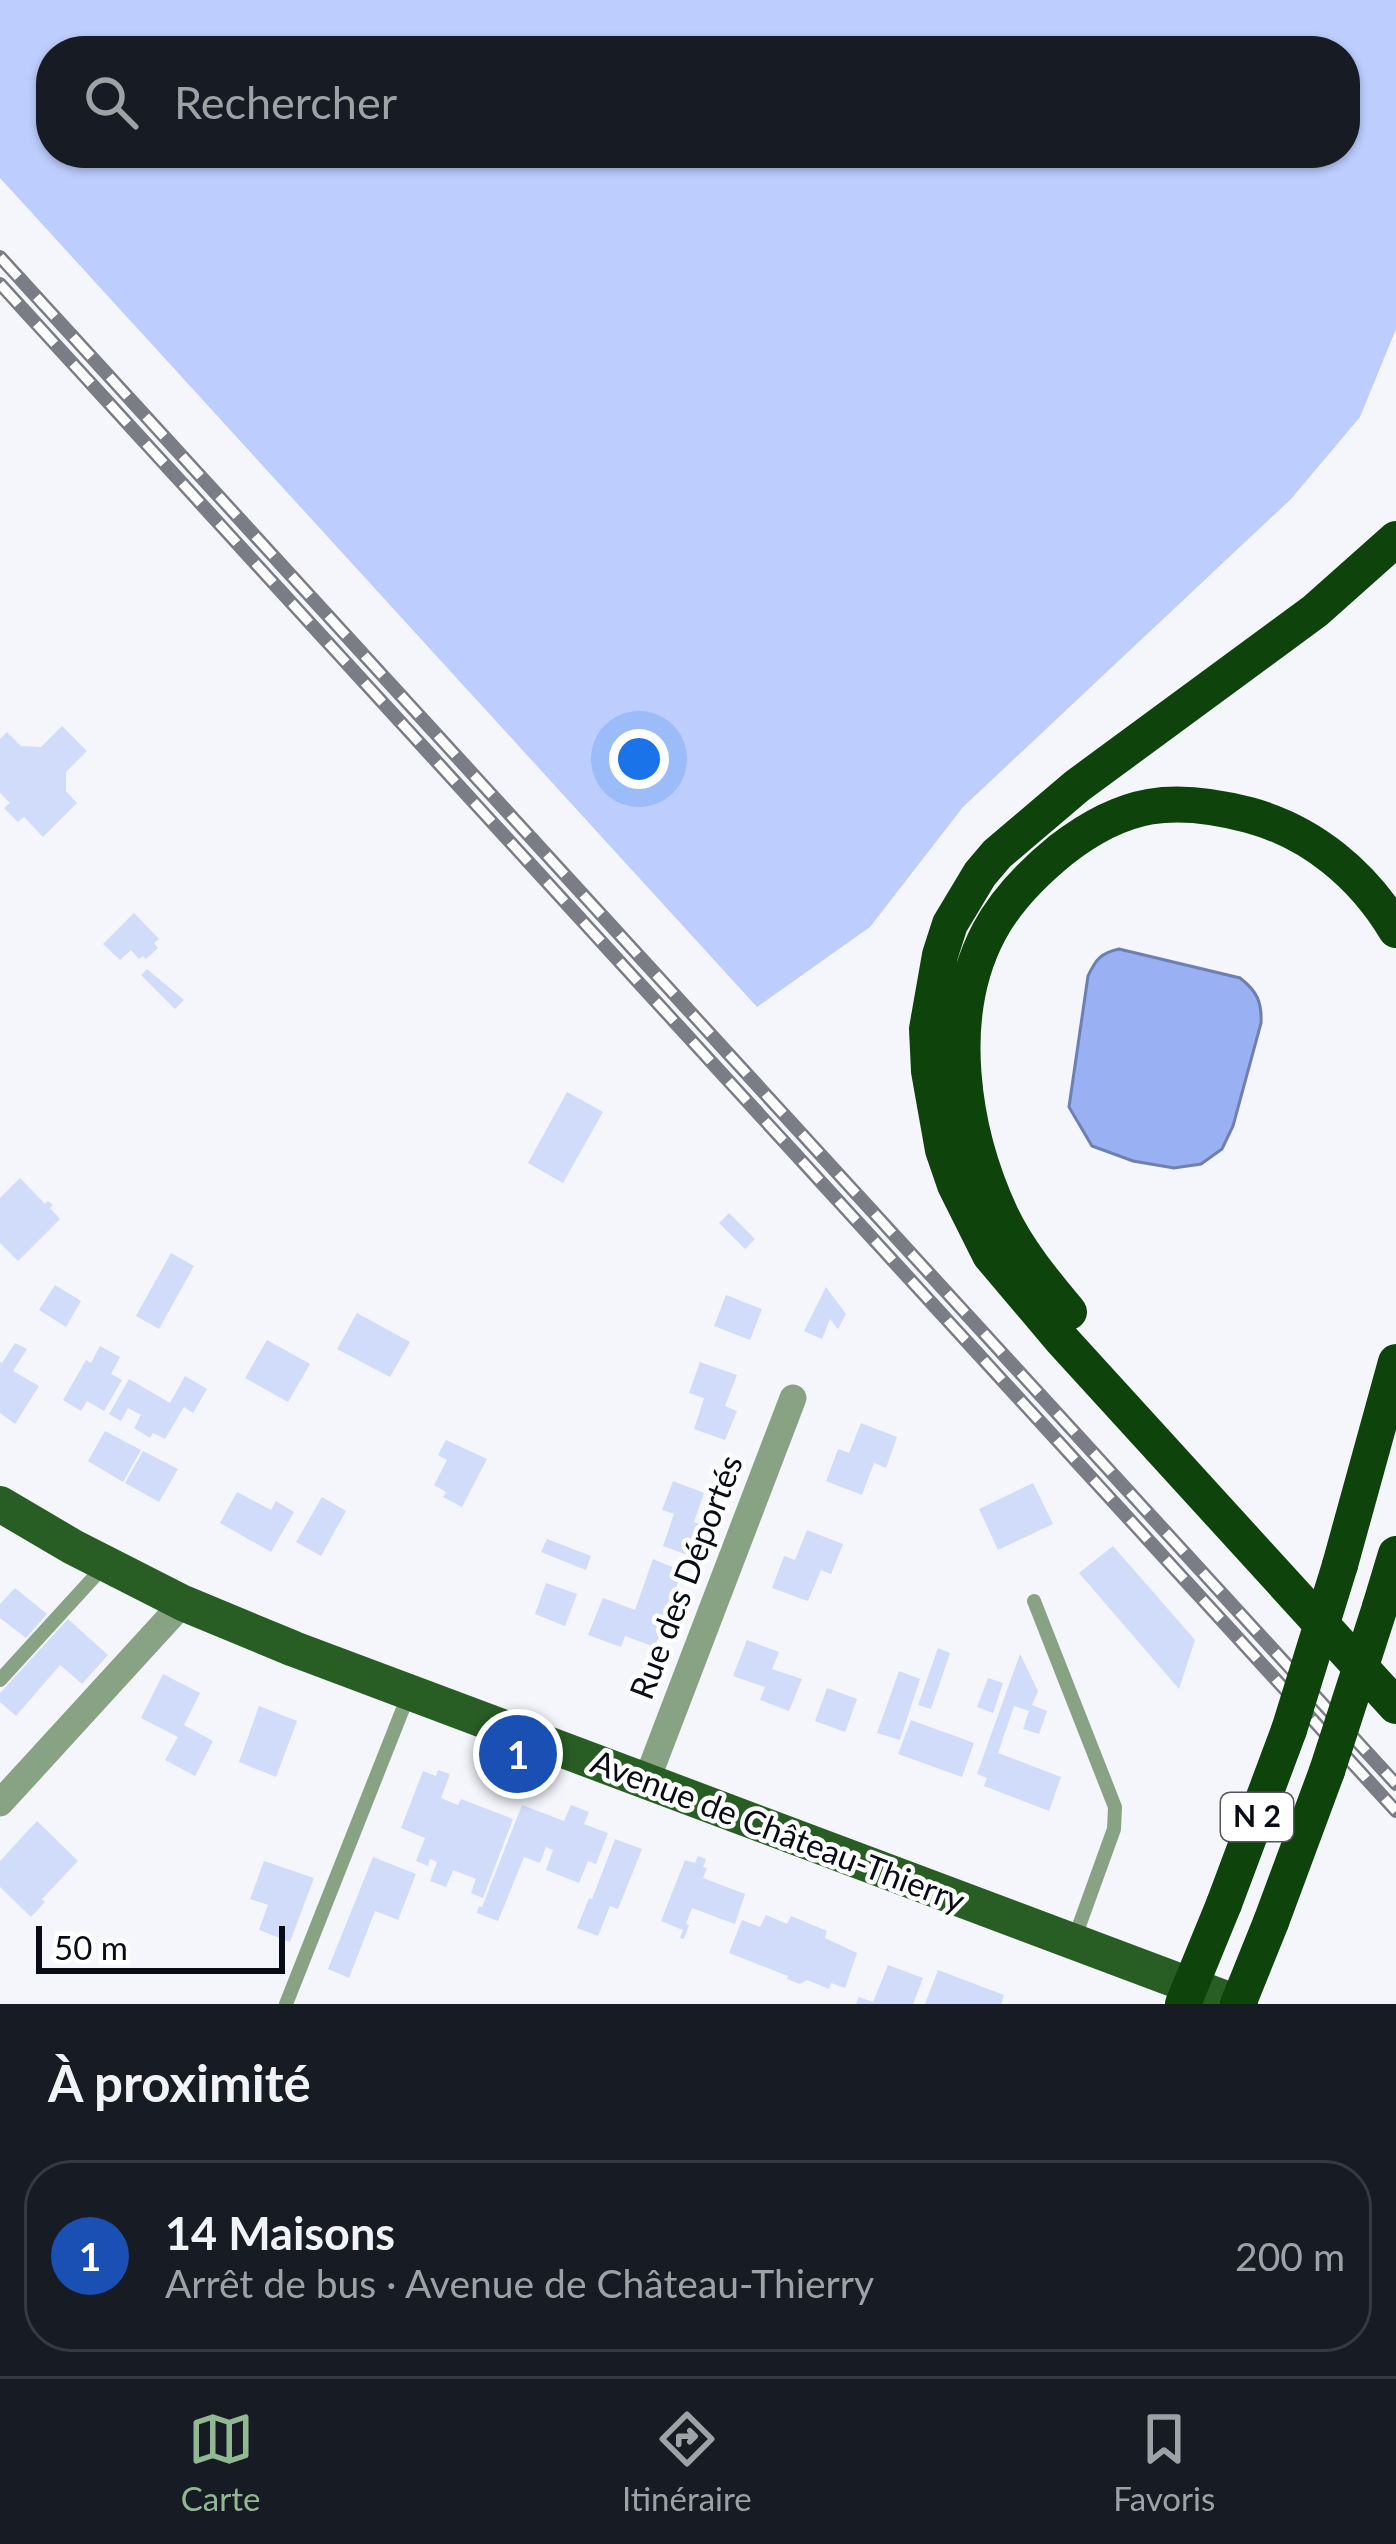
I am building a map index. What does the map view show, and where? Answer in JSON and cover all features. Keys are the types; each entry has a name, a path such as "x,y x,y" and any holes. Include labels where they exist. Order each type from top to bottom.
{"highway":[{"path":"1396,539 1315,611 1077,786 997,854 950,924 928,1029 928,1071 944,1150 955,1185 990,1255 1396,1706"},
{"path":"1396,931 1360,881 1291,830 1225,808 1160,803 1134,808 1070,843 1007,904 988,933 974,972 962,1046 965,1088 983,1172 1030,1266 1254,1524 1396,1676"},
{"name":"N 2","path":"1183,2004 1288,1730 1396,1362"},
{"name":"N 2","path":"1239,2004 1327,1771 1396,1554"}],"main road":[{"name":"Avenue de Château-Thierry","path":"0,1504 183,1603 294,1649 1239,2004"}],"street":[{"name":"Rue des Déportés","path":"646,1782 793,1398"},
{"path":"0,1804 183,1603"}],"lane":[{"path":"0,1680 106,1564"},
{"path":"1034,1601 1115,1807 1114,1829 1073,1941"},
{"path":"286,2004 409,1693"}],"shaded area":[{"path":"0,0 1396,0 1396,329 1360,417 1291,499 963,807 870,927 757,1007 0,178"},
{"path":"1119,949 1240,978 1257,998 1261,1023 1233,1126 1222,1149 1201,1164 1174,1168 1133,1161 1092,1146 1069,1107 1088,976 1100,958"}],"building":[{"path":"62,726 87,751 66,772 66,791 77,803 43,837 24,817 18,822 4,808 10,803 0,793 0,739 7,732 21,746 41,747"},
{"path":"134,913 159,939 154,943 158,948 146,959 139,959 131,950 120,960 103,944"},
{"path":"147,969 184,1000 175,1009 141,975"},
{"path":"567,1092 603,1112 563,1183 528,1163"},
{"path":"20,1178 45,1204 53,1205 50,1208 60,1219 18,1261 0,1243 0,1198"},
{"path":"729,1213 755,1239 745,1249 719,1223"},
{"path":"171,1253 194,1266 159,1329 136,1316"},
{"path":"55,1285 81,1301 66,1327 39,1310"},
{"path":"826,1287 846,1314 838,1329 830,1319 822,1339 804,1331"},
{"path":"726,1295 762,1309 750,1340 714,1326"},
{"path":"357,1313 410,1342 390,1377 337,1349"},
{"path":"267,1340 310,1364 288,1402 245,1378"},
{"path":"15,1343 27,1349 13,1371 39,1386 15,1424 0,1413 0,1362"},
{"path":"100,1346 120,1357 111,1374 122,1380 104,1411 87,1401 81,1411 63,1400 86,1360 91,1363"},
{"path":"700,1362 737,1375 725,1406 737,1411 725,1440 694,1429 704,1398 689,1393"},
{"path":"185,1376 207,1389 193,1413 184,1407 165,1439 153,1433 150,1438 134,1428 141,1415 128,1408 121,1421 109,1414 129,1379 170,1403"},
{"path":"861,1423 897,1437 886,1468 874,1463 862,1495 826,1481 838,1449 849,1453"},
{"path":"105,1431 141,1450 123,1482 88,1461"},
{"path":"446,1440 487,1459 462,1507 443,1497 446,1492 434,1485 447,1460 438,1455"},
{"path":"143,1451 178,1469 159,1502 125,1483"},
{"path":"673,1481 704,1493 694,1522 705,1526 693,1557 663,1546 674,1514 662,1510"},
{"path":"1033,1483 1053,1524 998,1550 979,1509"},
{"path":"237,1492 271,1510 276,1501 294,1512 271,1552 220,1523"},
{"path":"322,1497 346,1511 321,1556 296,1542"},
{"path":"807,1530 843,1544 831,1574 821,1570 808,1601 772,1588 784,1556 795,1560"},
{"path":"547,1539 591,1556 586,1570 541,1552"},
{"path":"1113,1546 1195,1640 1179,1689 1079,1573"},
{"path":"653,1559 682,1571 655,1647 625,1636 621,1647 588,1635 603,1598 635,1610"},
{"path":"546,1583 577,1594 565,1626 535,1614"},
{"path":"15,1588 47,1614 26,1638 0,1618 0,1604"},
{"path":"68,1619 108,1655 82,1684 60,1665 16,1716 0,1702 0,1693"},
{"path":"747,1640 779,1652 772,1669 802,1679 789,1711 760,1700 765,1687 733,1676"},
{"path":"938,1648 950,1653 931,1709 918,1705"},
{"path":"1020,1654 1038,1691 1032,1705 1047,1711 1039,1734 1023,1729 1029,1711 1014,1706 998,1753 1061,1777 1049,1811 984,1786 987,1778 977,1774"},
{"path":"899,1671 920,1679 900,1740 877,1733"},
{"path":"163,1674 200,1693 184,1725 213,1741 195,1776 165,1760 178,1737 141,1718"},
{"path":"988,1678 1003,1683 993,1713 977,1707"},
{"path":"827,1688 857,1699 845,1732 815,1721"},
{"path":"259,1706 297,1721 276,1777 239,1762"},
{"path":"911,1720 974,1743 962,1777 898,1754"},
{"path":"438,1770 450,1774 441,1798 458,1805 461,1799 513,1819 483,1898 471,1893 476,1879 453,1870 446,1887 430,1881 437,1862 430,1859 428,1866 416,1861 425,1838 401,1828 423,1771 436,1776"},
{"path":"522,1805 564,1821 571,1805 589,1812 584,1824 608,1833 596,1864 588,1861 579,1883 546,1870 553,1850 546,1847 540,1863 524,1857 498,1921 477,1913"},
{"path":"37,1821 78,1861 31,1917 0,1887 0,1861"},
{"path":"615,1839 642,1849 618,1909 610,1906 598,1936 577,1928"},
{"path":"698,1856 706,1859 703,1878 745,1894 735,1924 692,1908 684,1939 680,1938 683,1930 661,1921 685,1860 695,1863"},
{"path":"373,1857 416,1874 398,1920 375,1911 349,1978 328,1969"},
{"path":"264,1861 314,1878 290,1942 259,1930 268,1905 250,1899"},
{"path":"766,1915 787,1924 791,1916 827,1931 825,1938 857,1953 845,1988 831,1983 829,1989 807,1980 800,1984 729,1953 742,1920 760,1927"},
{"path":"888,1965 923,1978 913,2004 856,2004 859,1997 873,2002"},
{"path":"938,1970 1004,1995 1001,2004 925,2004"}],"railway":[{"path":"0,257 1396,1784"},
{"path":"0,284 1396,1811"}],"place":[{"name":"14 Maisons","path":"518,1754"}]}
